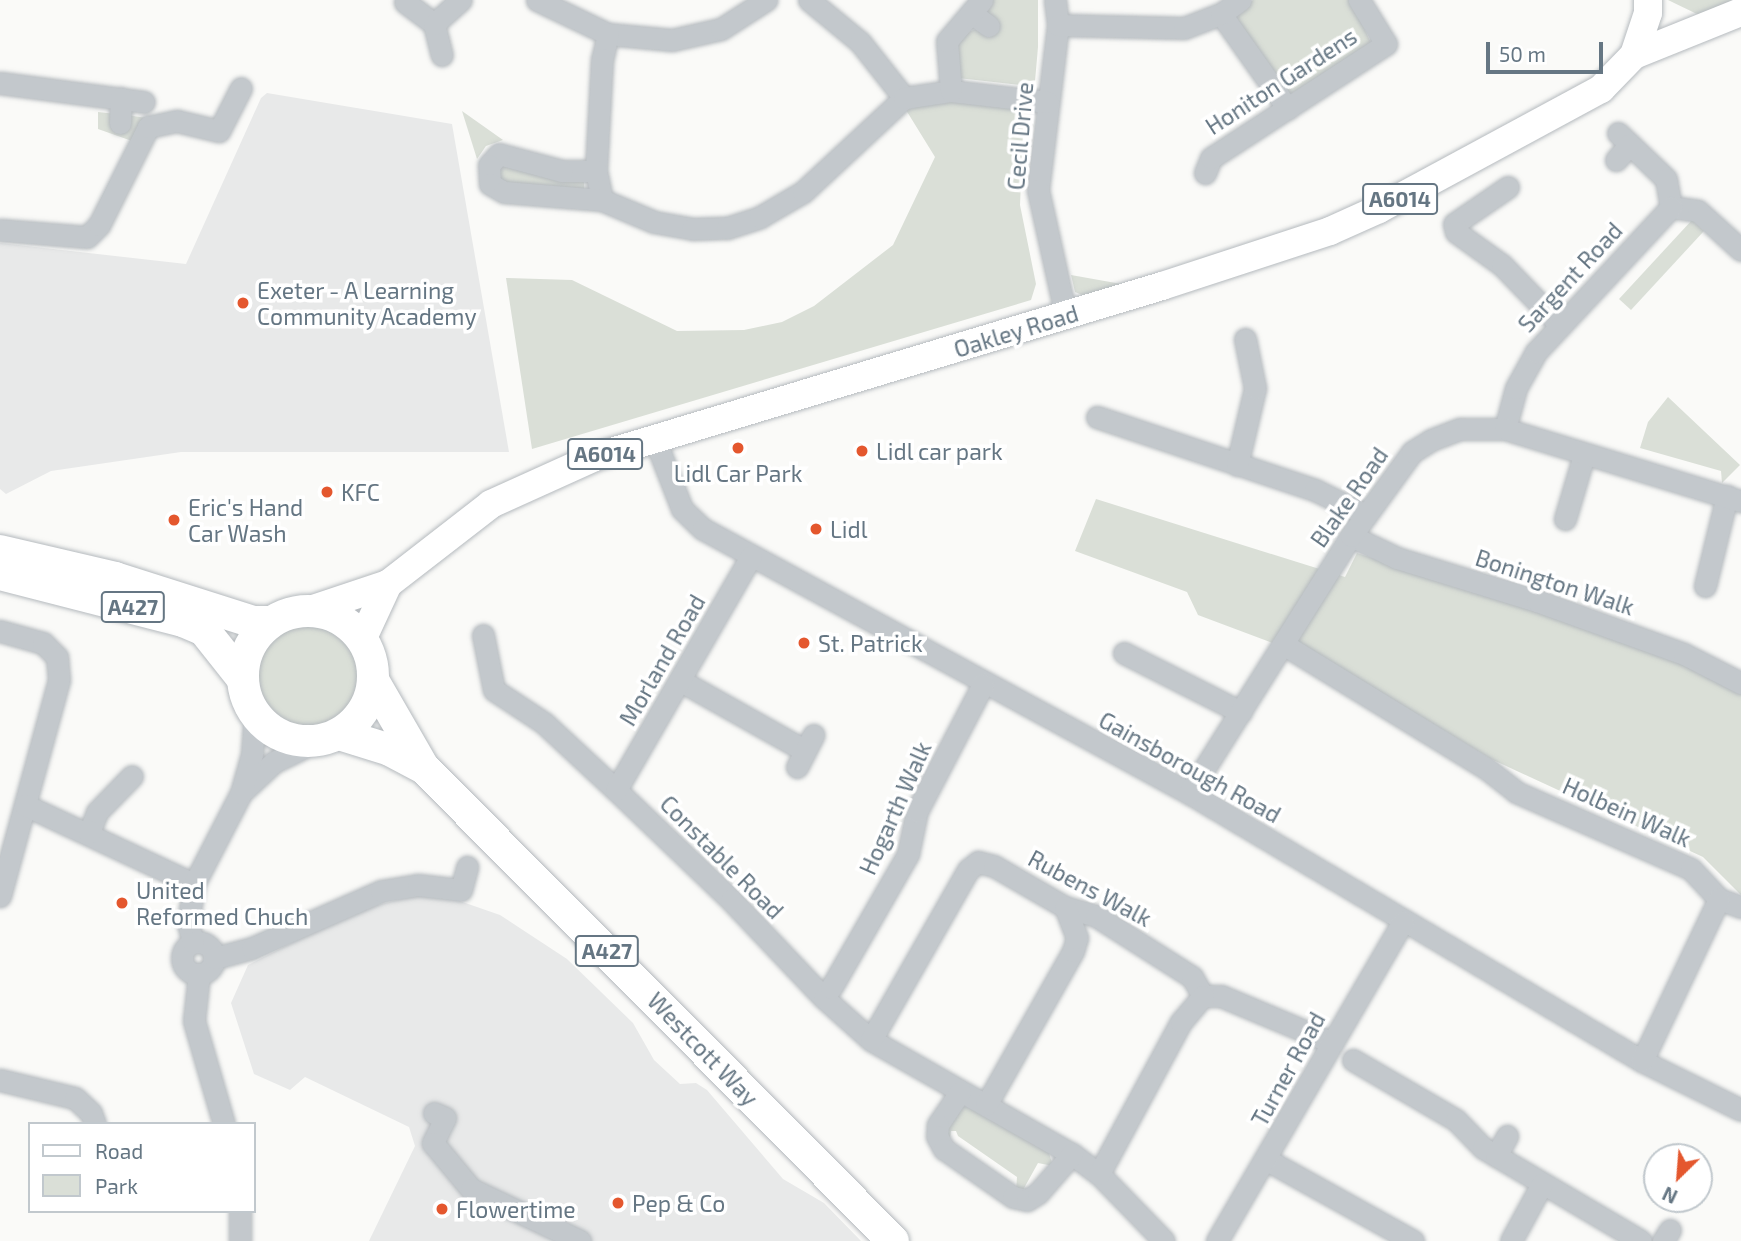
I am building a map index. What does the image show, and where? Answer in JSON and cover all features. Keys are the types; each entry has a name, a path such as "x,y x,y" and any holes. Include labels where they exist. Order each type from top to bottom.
{"highway":[{"name":"A427","path":"0,551 115,578 245,620 271,622"},
{"name":"A427","path":"0,574 183,621 204,630 242,678"},
{"path":"310,610 333,615 363,638 374,682 362,711 328,737 295,740 274,732 255,715 242,678 245,656 256,635 271,622 310,610"},
{"name":"Westcott Way","path":"374,682 424,768 893,1241"},
{"name":"Westcott Way","path":"328,737 390,750 424,768"}],"main road":[{"name":"Oakley Road","path":"1634,55 1648,13 1648,0"},
{"path":"1655,0 1678,20 1700,26"},
{"name":"Oakley Road","path":"388,584 491,504 548,476 654,437 1066,316 1317,235 1379,209 1578,105 1634,55 1700,26 1721,23 1741,12"},
{"name":"A6014","path":"310,610 388,584"},
{"name":"A6014","path":"363,638 388,584"}],"street":[{"path":"434,24 461,0"},
{"path":"537,0 608,34 671,40 721,29 766,0"},
{"path":"809,0 860,42 904,98"},
{"name":"Cecil Drive","path":"1055,0 1058,25 1038,190 1066,316"},
{"path":"1058,25 1184,28 1221,14 1240,0"},
{"name":"Honiton Gardens","path":"1205,173 1211,158 1386,44 1359,0"},
{"path":"405,2 434,24 442,55"},
{"path":"951,91 947,41 976,7 989,26"},
{"path":"1221,14 1288,109"},
{"path":"602,200 597,171 602,58 608,34"},
{"path":"0,83 144,102"},
{"path":"0,230 87,237 99,225 148,127 177,121 219,131 241,88"},
{"path":"597,171 562,171 499,154 489,165 490,184 504,192 602,200 654,222 692,229 727,228 760,217 803,192 904,98 951,91 1048,102"},
{"path":"120,123 121,98"},
{"path":"1621,146 1666,179 1671,207 1698,211 1741,250"},
{"path":"1508,187 1454,224 1456,232 1503,265 1559,324"},
{"name":"Sargent Road","path":"1505,429 1524,372 1559,324 1671,207"},
{"path":"1237,465 1255,388 1240,353"},
{"path":"1097,416 1315,490 1366,515"},
{"name":"Blake Road","path":"1189,793 1351,536 1403,463 1422,444 1460,429 1505,429 1734,499"},
{"name":"Gainsborough Road","path":"654,437 682,509 691,520 983,684 1189,793 1642,1061 1741,1110"},
{"path":"1565,519 1584,455"},
{"path":"1705,586 1734,499"},
{"name":"Bonington Walk","path":"1351,536 1397,558 1537,601 1684,654 1741,683"},
{"name":"Morland Road","path":"616,790 751,556"},
{"path":"0,631 44,643 57,657 59,680 0,896"},
{"name":"Constable Road","path":"483,635 494,691 544,723 871,1040 1072,1154 1099,1174 1164,1241"},
{"name":"Holbein Walk","path":"1283,643 1487,769 1516,792 1690,869 1719,900 1741,907"},
{"path":"1124,653 1241,712"},
{"path":"681,681 805,750"},
{"name":"Hogarth Walk","path":"831,988 837,960 908,854 917,811 983,684"},
{"path":"193,942 188,923 194,884 241,793 252,754 255,715"},
{"path":"241,793 274,762 328,737"},
{"path":"89,833 97,812 132,776"},
{"path":"25,805 194,884"},
{"name":"Rubens Walk","path":"871,1040 968,870 978,862 994,866 1065,907 1096,916 1192,977 1203,996"},
{"path":"215,958 252,948 381,891 418,885 461,890 467,867"},
{"path":"1642,1061 1719,900"},
{"path":"986,1105 1073,951 1077,938 1065,907"},
{"name":"Turner Road","path":"1217,1241 1267,1160 1403,922"},
{"path":"199,974 183,964 183,950 193,942 205,943 215,958"},
{"path":"199,974 210,969 215,958"},
{"path":"199,974 194,1021 223,1122"},
{"path":"1099,1174 1181,1022 1203,996 1221,996 1333,1043"},
{"path":"1362,1071 1456,1119 1465,1133 1496,1156 1642,1241"},
{"path":"0,1080 75,1098 91,1113 93,1122"},
{"path":"960,1092 938,1125 937,1136 944,1149 1013,1197 1027,1200 1038,1193 1072,1154"},
{"path":"435,1120 433,1143 471,1189 580,1241"},
{"path":"1496,1156 1507,1136"},
{"path":"1267,1160 1389,1235 1413,1241"},
{"path":"1511,1241 1542,1184"},
{"path":"240,1213 240,1241"}],"shaded area":[{"name":"Exeter - A Learning Community Academy","path":"267,93 452,124 509,452 181,452 51,471 6,494 0,489 0,243 186,264 261,98"},
{"path":"418,895 451,898 500,915 567,959 633,1023 654,1060 680,1084 696,1083 707,1090 783,1179 824,1203 861,1241 369,1241 415,1146 409,1127 305,1077 290,1090 254,1074 231,1003 248,965 357,910"}],"green space":[{"path":"987,0 1038,0 1035,81 1030,86 958,78 954,51 964,33 977,29 988,37 997,26 986,16"},
{"path":"1253,0 1351,0 1372,45 1289,95 1236,19 1241,8"},
{"path":"1668,0 1738,0 1699,15"},
{"path":"940,100 1024,110 1020,205 1036,284 1031,300 532,449 506,278 572,280 677,331 744,330 782,322 814,306 893,245 935,157 906,110"},
{"path":"462,111 503,140 486,146 477,159"},
{"path":"98,112 147,118 132,141 98,129"},
{"path":"503,163 584,177 584,192 499,181 498,166"},
{"path":"1692,220 1704,231 1631,310 1619,299"},
{"path":"1071,275 1127,285 1087,297 1075,292"},
{"path":"1668,397 1740,465 1722,483 1721,471 1640,448 1648,422"},
{"path":"1096,499 1345,577 1357,553 1655,649 1741,690 1741,895 1703,857 1491,759 1283,633 1275,644 1198,615 1187,592 1075,551"},
{"path":"308,625 328,629 344,640 355,656 359,676 355,696 344,712 328,723 308,727 288,723 272,712 261,696 257,676 261,656 272,640 288,629"},
{"path":"969,1106 1048,1150 1053,1166 1038,1163 1023,1190 1016,1191 1017,1177 958,1136 956,1131 951,1131 949,1145 945,1138 948,1120 961,1107"}],"place":[{"name":"Exeter - A Learning Community Academy","path":"243,303"},
{"name":"Lidl Car Park","path":"738,448"},
{"name":"Lidl car park","path":"862,451"},
{"name":"KFC","path":"327,492"},
{"name":"Eric's Hand Car Wash","path":"174,520"},
{"name":"Lidl","path":"816,529"},
{"name":"St. Patrick","path":"804,643"},
{"name":"United Reformed Chuch","path":"122,903"},
{"name":"Pep & Co","path":"618,1203"},
{"name":"Flowertime","path":"442,1209"}]}
